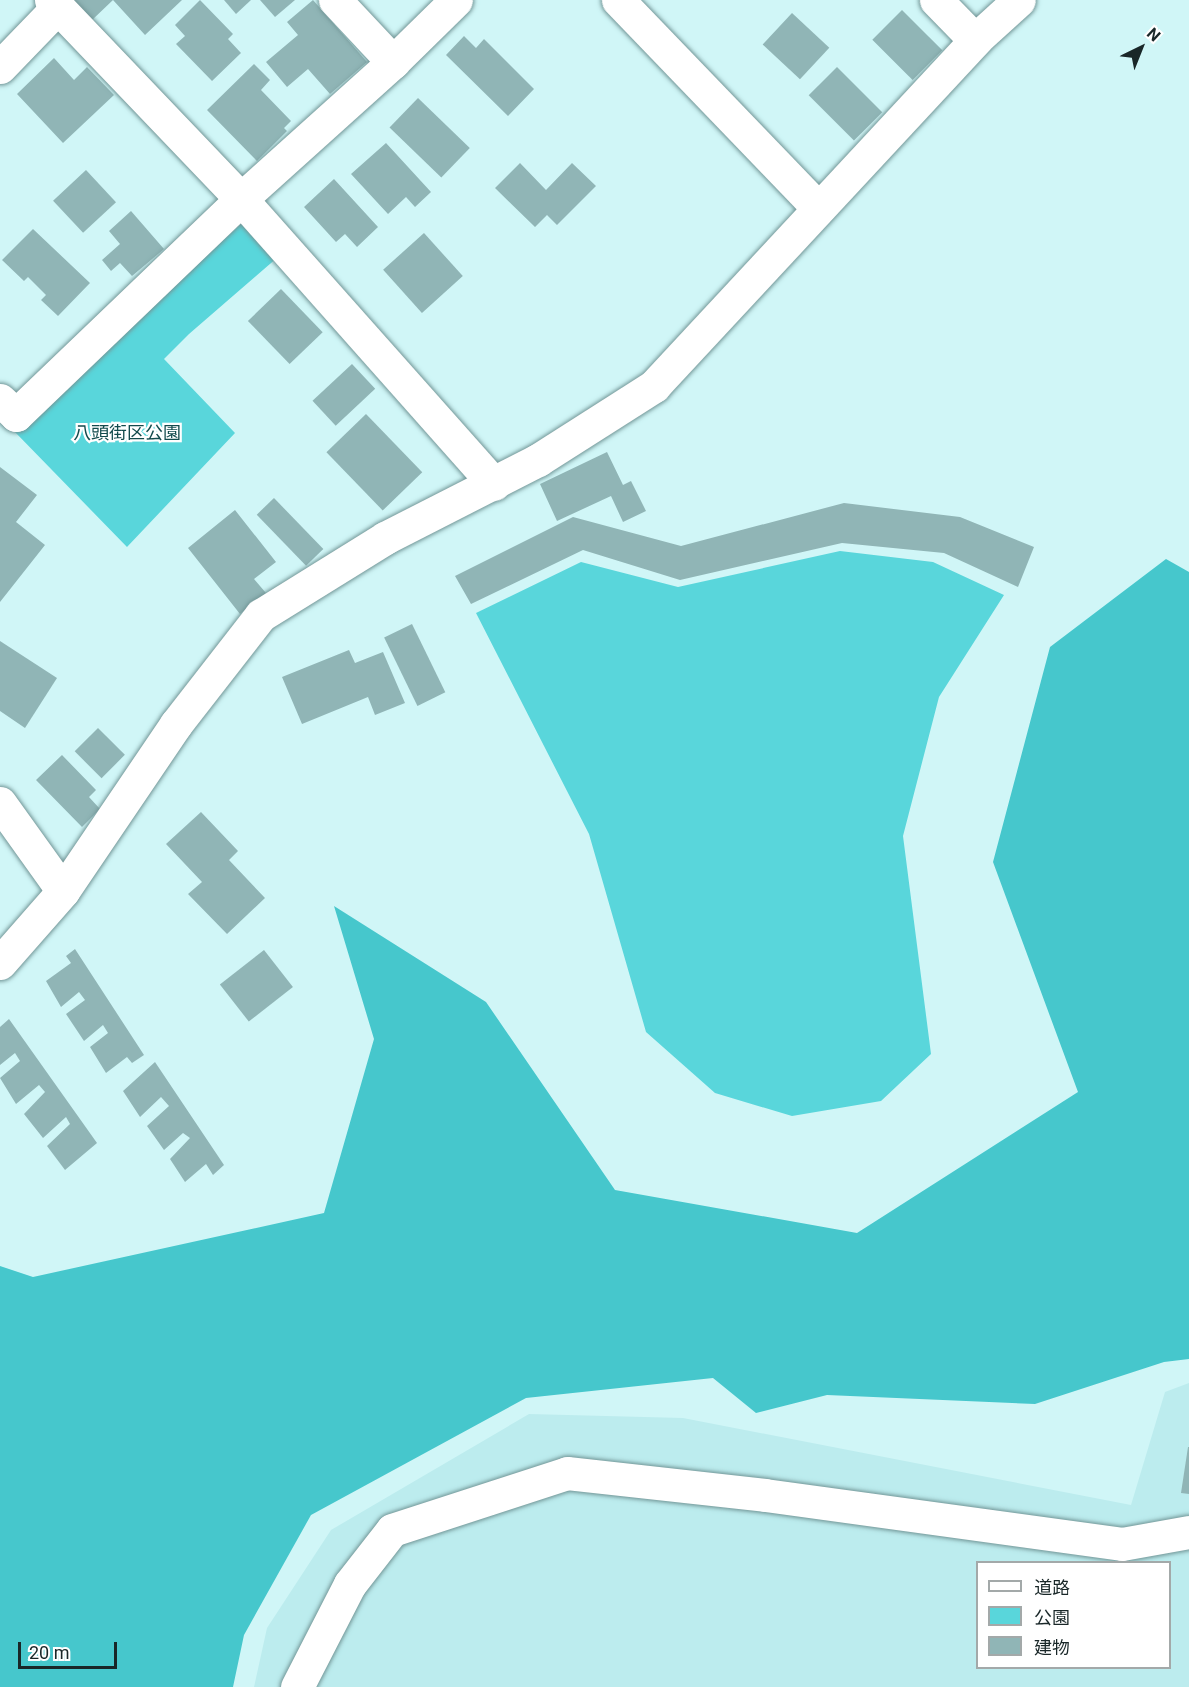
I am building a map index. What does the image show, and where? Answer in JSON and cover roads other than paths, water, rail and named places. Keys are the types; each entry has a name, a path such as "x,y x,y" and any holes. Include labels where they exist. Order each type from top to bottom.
{"street":[{"path":"335,0 393,62"},
{"path":"0,400 16,415 241,199 393,62 456,0"},
{"path":"618,0 818,208"},
{"path":"936,0 975,40"},
{"path":"0,963 63,891 176,724 261,615 385,538 538,460 654,386 975,40 1019,0"},
{"path":"0,67 54,4 241,199 494,484"},
{"path":"0,803 63,891"},
{"path":"297,1687 350,1584 392,1530 567,1473 765,1495 1122,1544 1189,1532"}],"park label":[{"name":"八頭街区公園","path":"127,433"}]}
